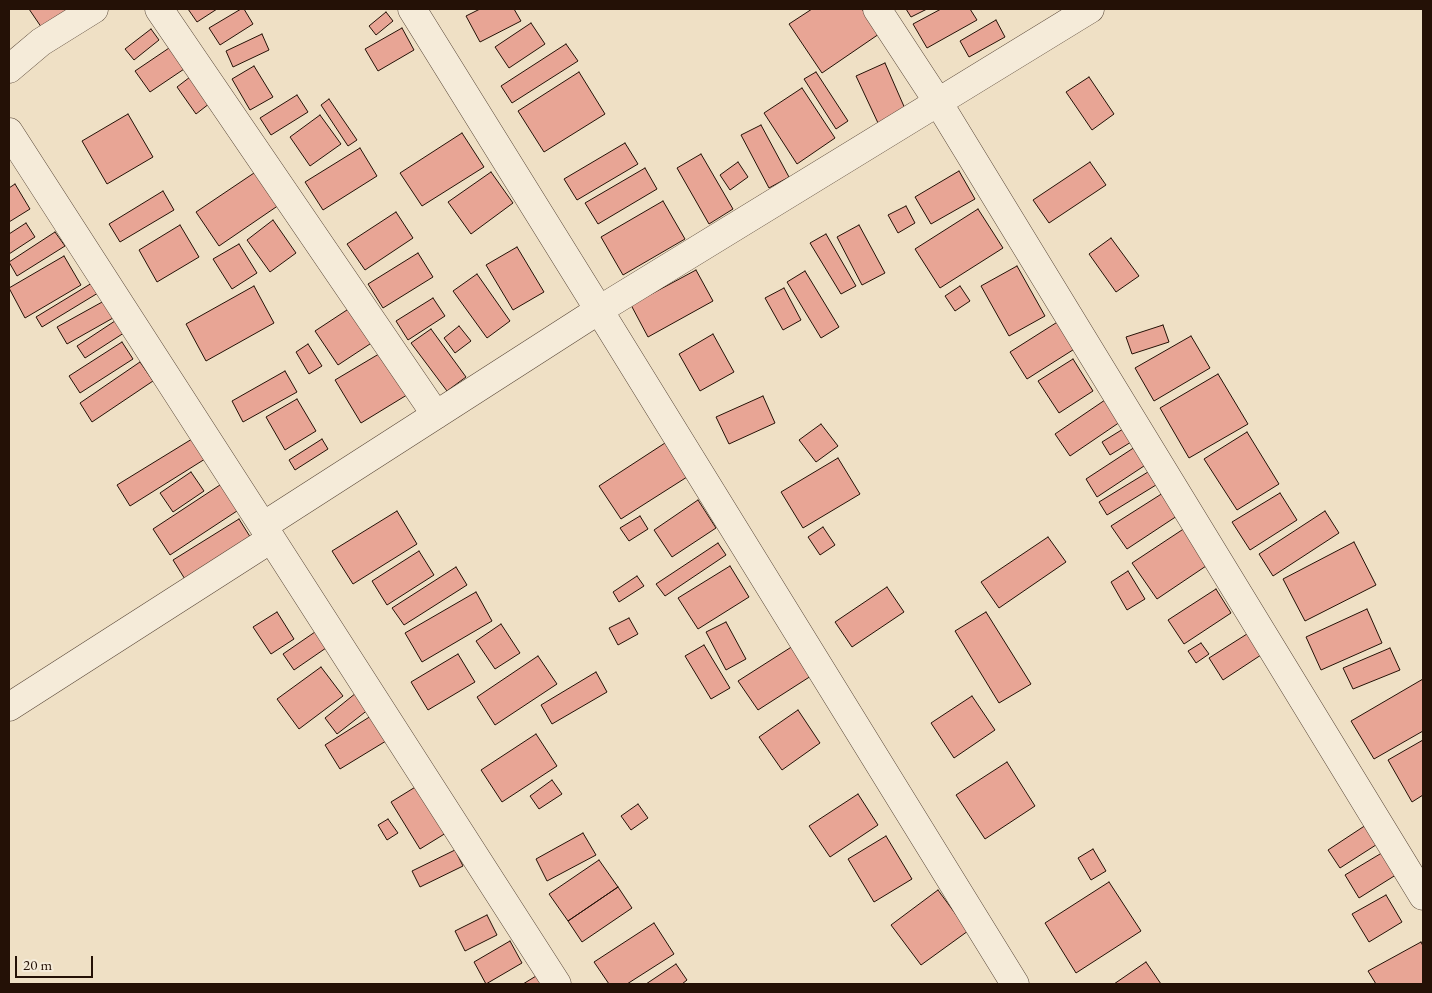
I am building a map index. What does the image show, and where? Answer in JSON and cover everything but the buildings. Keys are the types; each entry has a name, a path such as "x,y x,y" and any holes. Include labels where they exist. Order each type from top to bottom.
{"street":[{"path":"9,69 41,42 94,9"},
{"path":"159,9 436,415"},
{"path":"412,9 1015,984"},
{"path":"876,9 938,102 1423,896"},
{"path":"9,707 267,533 436,415 599,310 1090,9"},
{"path":"9,132 557,984"}]}
